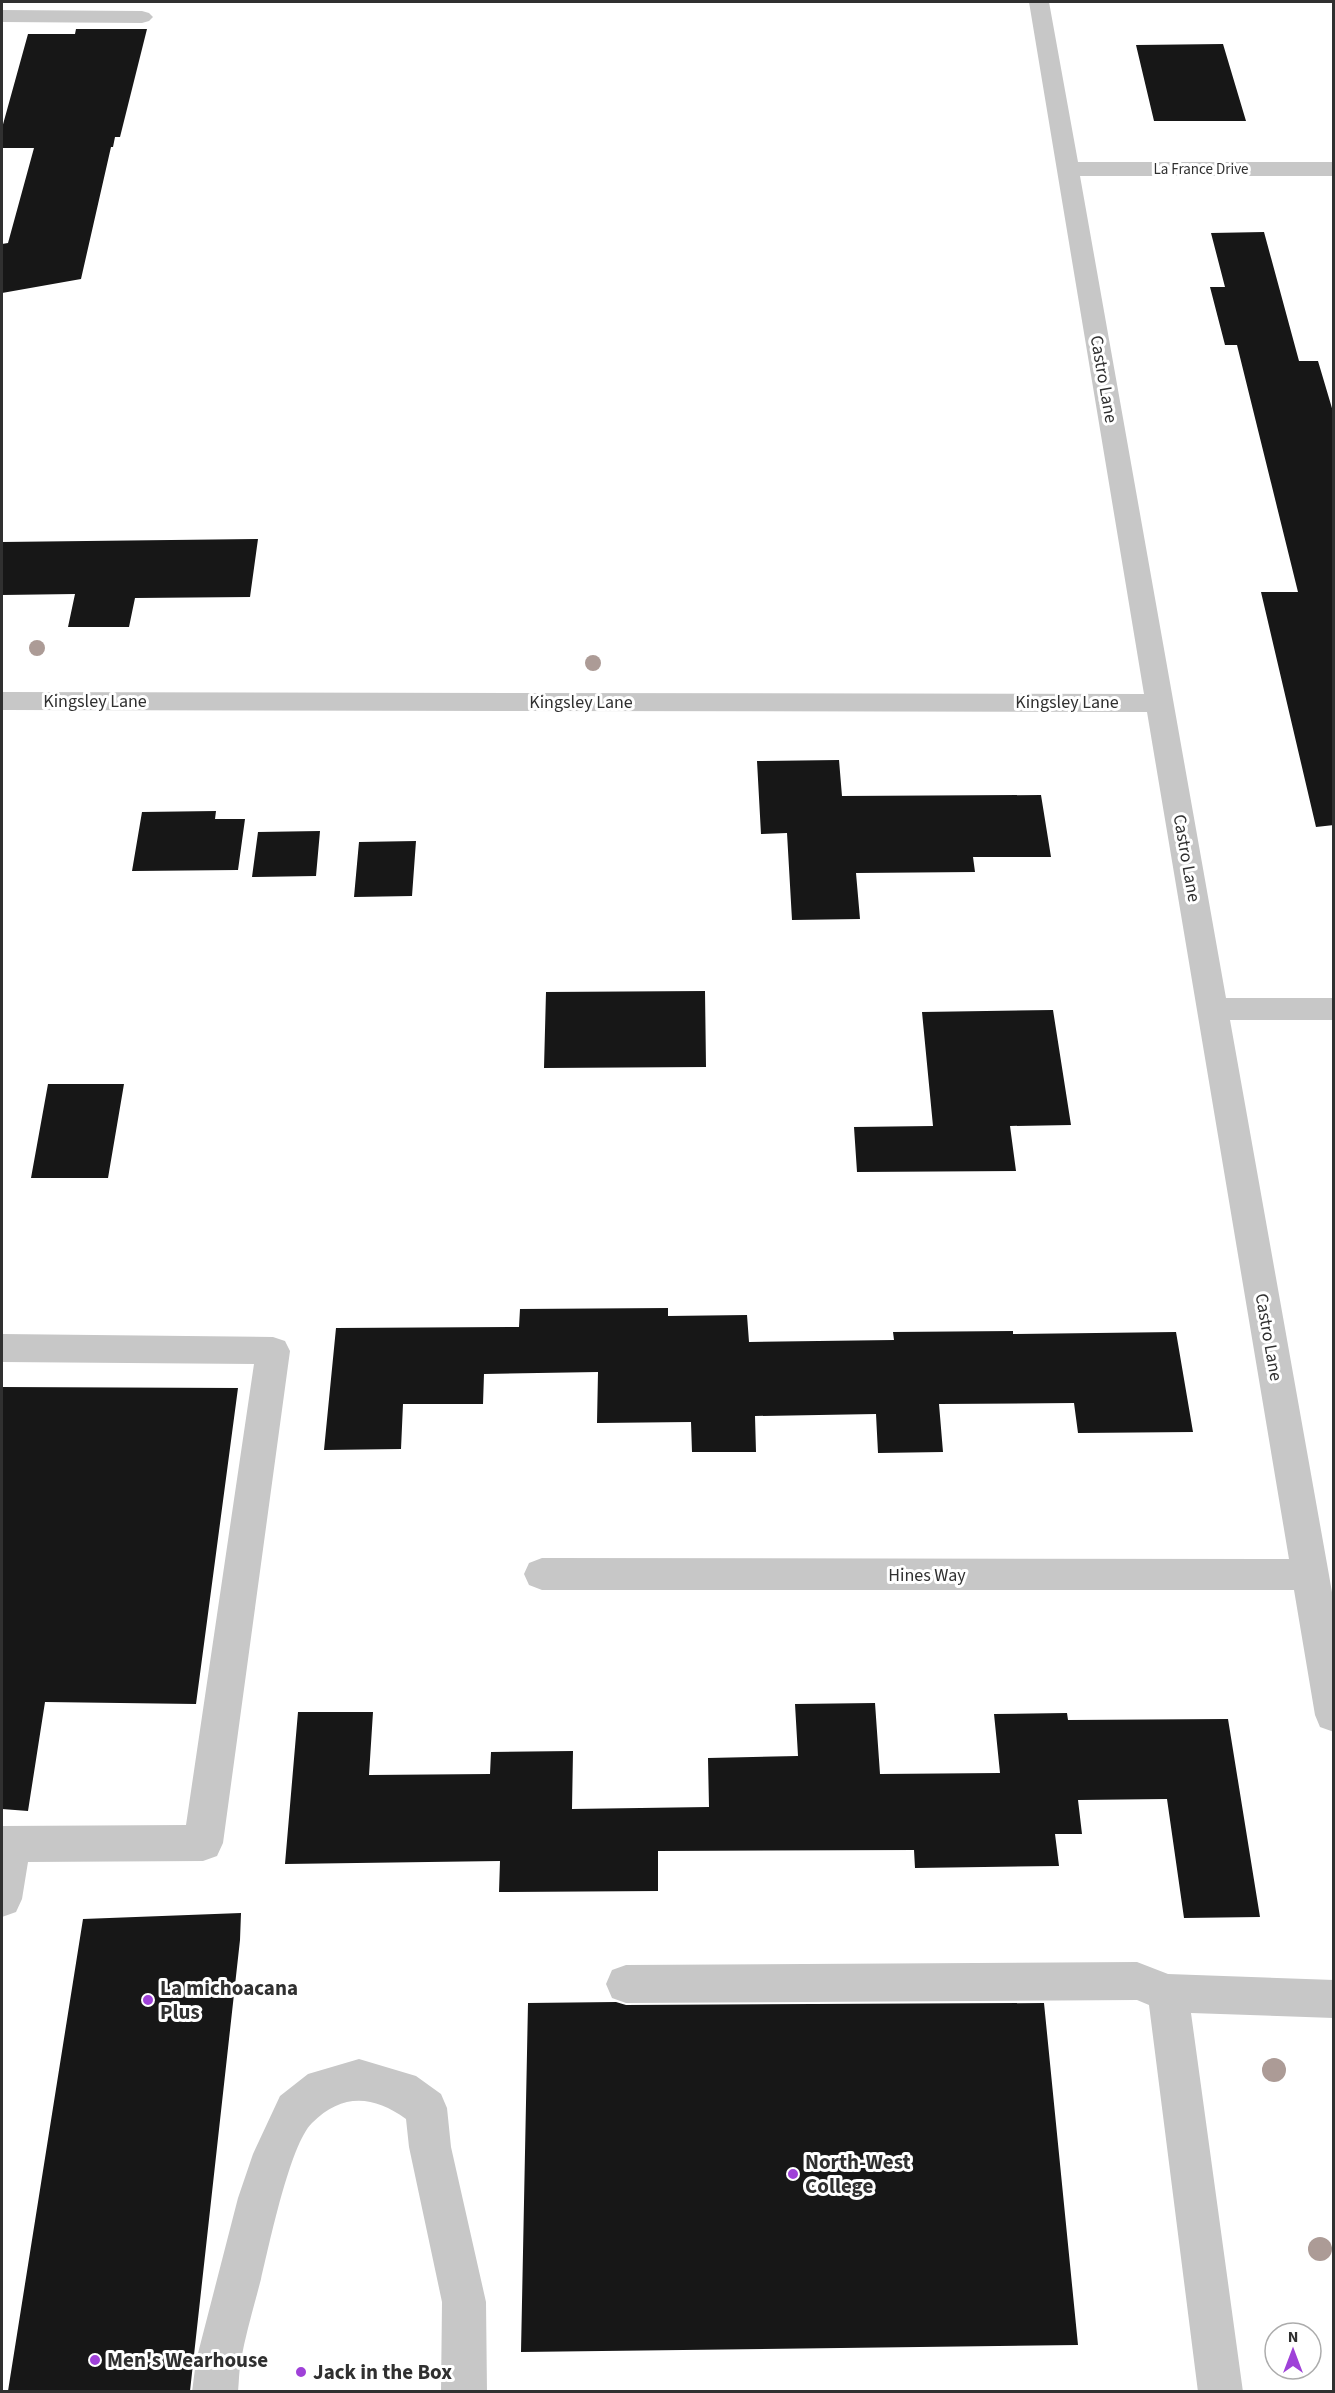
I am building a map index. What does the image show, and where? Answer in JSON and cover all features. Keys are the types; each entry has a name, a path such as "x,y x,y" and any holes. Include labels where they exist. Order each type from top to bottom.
{"street":[{"name":"Castro Lane","path":"1039,2 1311,1575 1327,1636 1334,1715"},
{"path":"2,16 142,17"},
{"name":"La France Drive","path":"1068,169 1334,169"},
{"name":"Kingsley Lane","path":"2,701 1160,703"},
{"path":"1213,1009 1334,1009"},
{"path":"2,1348 273,1351 203,1843 6,1844 2,1899"},
{"name":"Hines Way","path":"542,1574 1311,1575"},
{"path":"626,1984 1137,1982 1168,1993 1334,1999"},
{"path":"1168,1993 1221,2391"},
{"path":"215,2391 218,2361 260,2198 274,2154 295,2110 323,2088 359,2079 401,2090 426,2108 430,2147 464,2302 464,2391"}],"building":[{"path":"76,29 147,29 120,137 115,137 113,147 111,147 81,279 2,293 2,244 8,243 34,148 2,148 2,128 28,34 75,34"},
{"path":"1223,44 1246,121 1154,121 1136,45"},
{"path":"1264,232 1299,361 1318,361 1334,415 1334,825 1316,827 1261,592 1298,592 1237,345 1225,345 1210,287 1225,287 1211,233"},
{"path":"258,539 250,597 135,598 129,627 68,627 75,594 2,595 2,542"},
{"path":"839,760 842,796 1041,795 1051,857 973,857 975,872 856,873 860,919 792,920 787,833 761,834 757,761"},
{"path":"216,811 215,819 245,819 238,870 132,871 142,812"},
{"path":"320,831 316,876 252,877 258,832"},
{"path":"416,841 412,896 354,897 359,842"},
{"path":"705,991 706,1067 544,1068 546,992"},
{"path":"1053,1010 1071,1125 1010,1126 1016,1171 857,1172 854,1127 933,1126 922,1012"},
{"path":"48,1084 124,1084 108,1178 31,1178"},
{"path":"668,1308 668,1316 747,1315 749,1342 894,1340 893,1332 1013,1331 1013,1334 1176,1332 1193,1432 1078,1433 1074,1403 939,1404 943,1452 878,1453 876,1414 755,1416 756,1452 692,1452 691,1422 597,1423 598,1372 484,1374 483,1404 403,1404 401,1449 324,1450 336,1328 519,1327 520,1309"},
{"path":"2,1387 238,1388 196,1704 45,1702 28,1811 2,1809"},
{"path":"875,1703 880,1774 1000,1773 994,1714 1067,1713 1068,1720 1228,1719 1260,1917 1184,1918 1167,1799 1078,1800 1082,1834 1055,1834 1059,1866 915,1868 914,1850 658,1851 658,1891 499,1892 500,1861 285,1864 298,1712 373,1712 369,1775 490,1774 491,1752 573,1751 572,1809 709,1807 708,1758 798,1756 795,1704"},
{"path":"241,1913 240,1940 190,2391 8,2391 83,1919"},
{"name":"North-West College","path":"616,2002 626,2005 1044,2003 1078,2345 521,2352 528,2003"}],"place":[{"name":"La michoacana Plus","path":"148,2000"},
{"name":"North-West College","path":"793,2174"},
{"name":"Men's Wearhouse","path":"95,2360"},
{"name":"Jack in the Box","path":"301,2372"}]}
